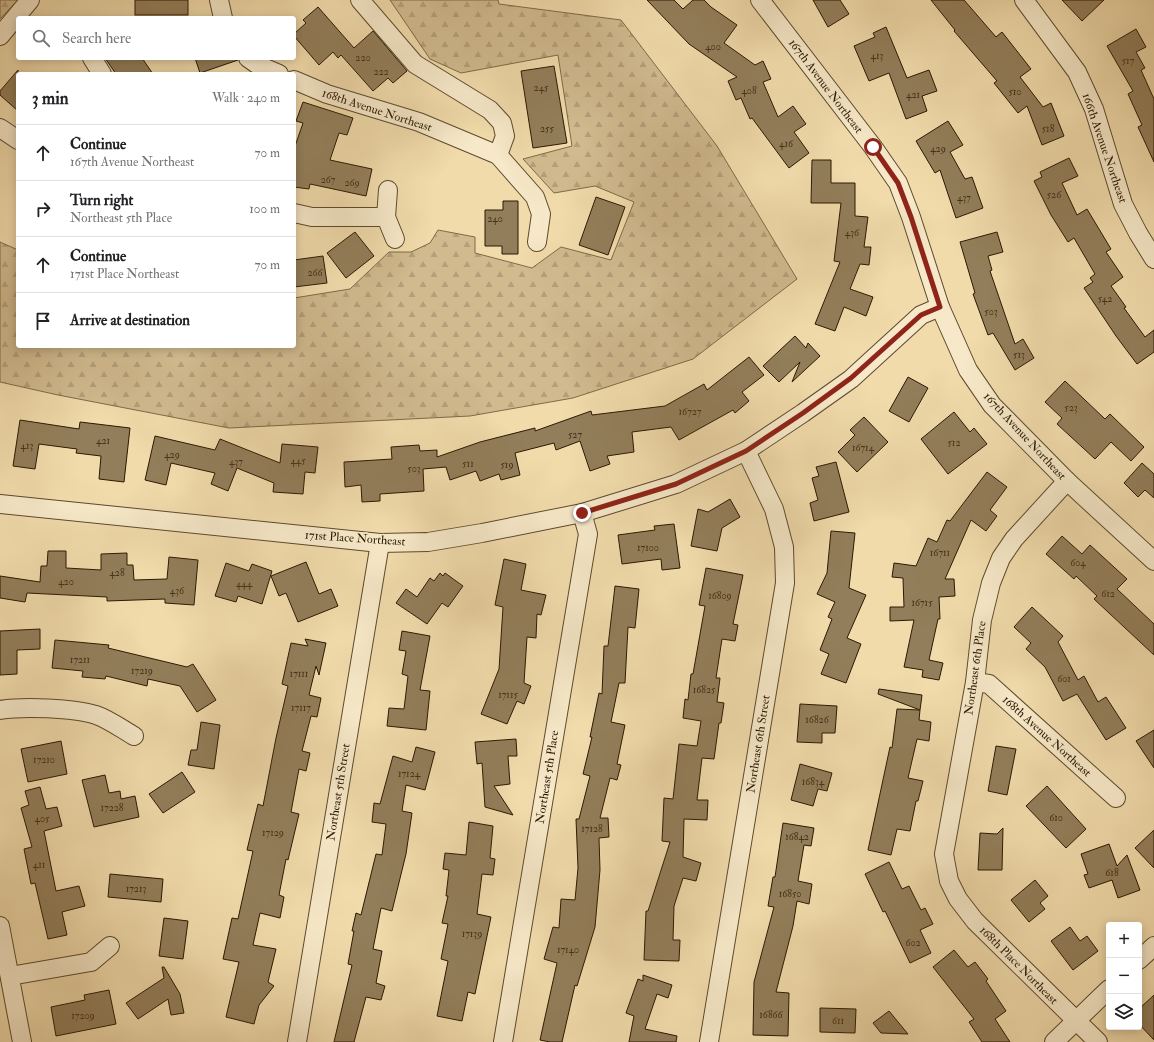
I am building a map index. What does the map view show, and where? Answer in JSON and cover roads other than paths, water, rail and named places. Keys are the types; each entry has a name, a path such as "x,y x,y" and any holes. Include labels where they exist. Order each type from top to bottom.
{"street":[{"path":"17,16 30,0"},
{"path":"219,0 223,16"},
{"path":"360,0 415,64 490,110 502,123 505,136 498,155"},
{"name":"167th Avenue Northeast","path":"760,0 873,147 898,183 911,217 940,307 968,370 992,405 1067,481 1154,560"},
{"name":"166th Avenue Northeast","path":"1024,0 1077,72 1094,109 1123,204 1154,260"},
{"path":"0,36 16,17"},
{"path":"93,60 101,72"},
{"path":"251,60 258,65 275,72"},
{"name":"168th Avenue Northeast","path":"296,81 327,94 419,122 498,155 535,197 541,214 537,242"},
{"path":"0,128 16,139"},
{"path":"388,190 386,217 395,239"},
{"path":"296,213 312,217 386,217"},
{"path":"746,451 803,413 851,378 921,315 940,307"},
{"name":"171st Place Northeast","path":"0,504 380,543 428,542 582,513 676,484 746,451"},
{"name":"Northeast 6th Street","path":"709,1042 785,583 784,547 774,509 746,451"},
{"name":"Northeast 6th Place","path":"949,881 944,854 974,682 982,620 991,583 1001,558 1014,539 1067,481"},
{"name":"Northeast 5th Place","path":"503,1042 588,534 582,513"},
{"name":"Northeast 5th Street","path":"297,1042 380,543"},
{"name":"168th Avenue Northeast","path":"974,682 989,684 1116,798"},
{"path":"0,710 32,708 72,711 96,715 134,736"},
{"name":"168th Place Northeast","path":"949,881 958,899 975,921 1098,1042"},
{"path":"0,926 22,1042"},
{"path":"10,976 91,962 110,946"},
{"path":"1141,958 1154,946"},
{"path":"1054,1042 1106,992"}]}
